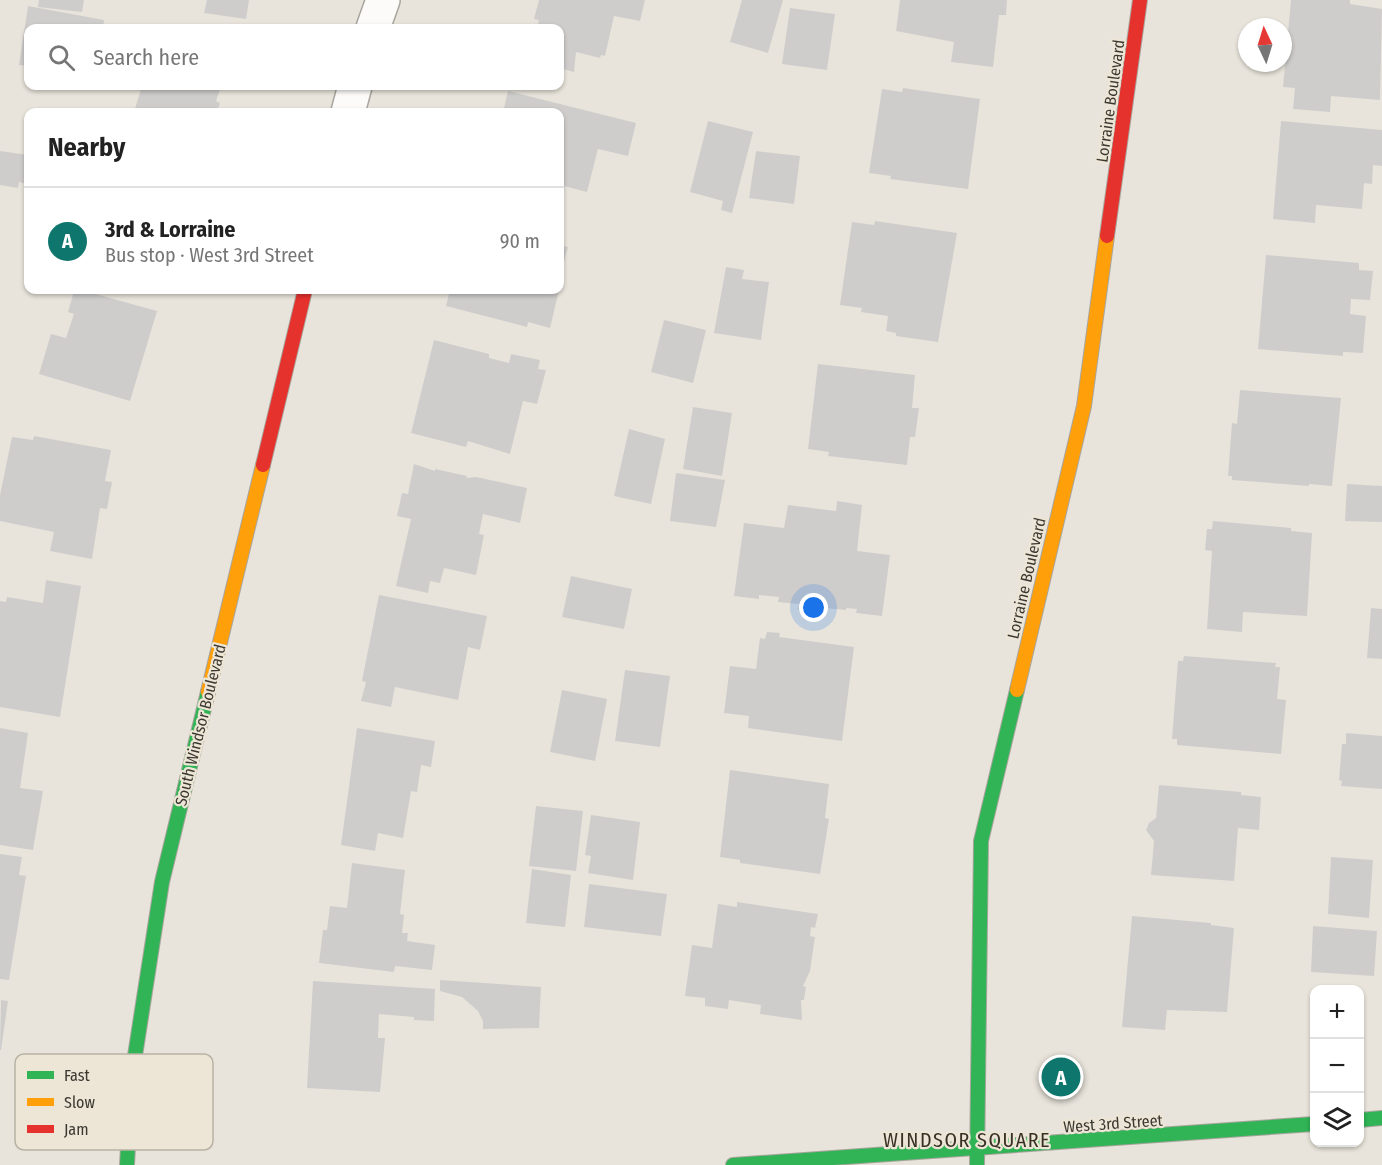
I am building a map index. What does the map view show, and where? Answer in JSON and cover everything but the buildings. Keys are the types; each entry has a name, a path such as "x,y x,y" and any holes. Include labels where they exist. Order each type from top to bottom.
{"street":[{"path":"374,24 382,0"},
{"name":"Lorraine Boulevard","path":"977,1165 981,841 1084,406 1140,0"},
{"path":"349,108 354,90"},
{"name":"South Windsor Boulevard","path":"135,1054 162,882 304,294"},
{"path":"1364,1120 1382,1118"},
{"name":"West 3rd Street","path":"733,1165 1310,1124"},
{"name":"South Windsor Boulevard","path":"128,1165 129,1150"}],"traffic: fast":[{"path":"977,1165 981,841 1017,690"},
{"path":"135,1054 162,882 208,692"},
{"path":"1364,1120 1382,1118"},
{"path":"733,1165 1310,1124"},
{"path":"127,1165 128,1150"}],"traffic: slow":[{"path":"1017,690 1084,406 1107,236"},
{"path":"208,692 263,465"}],"traffic: jam":[{"path":"1107,236 1140,0"},
{"path":"263,465 304,294"}],"place":[{"name":"3rd & Lorraine","path":"1061,1077"}],"district":[{"name":"WINDSOR SQUARE","path":"967,1140"}]}
